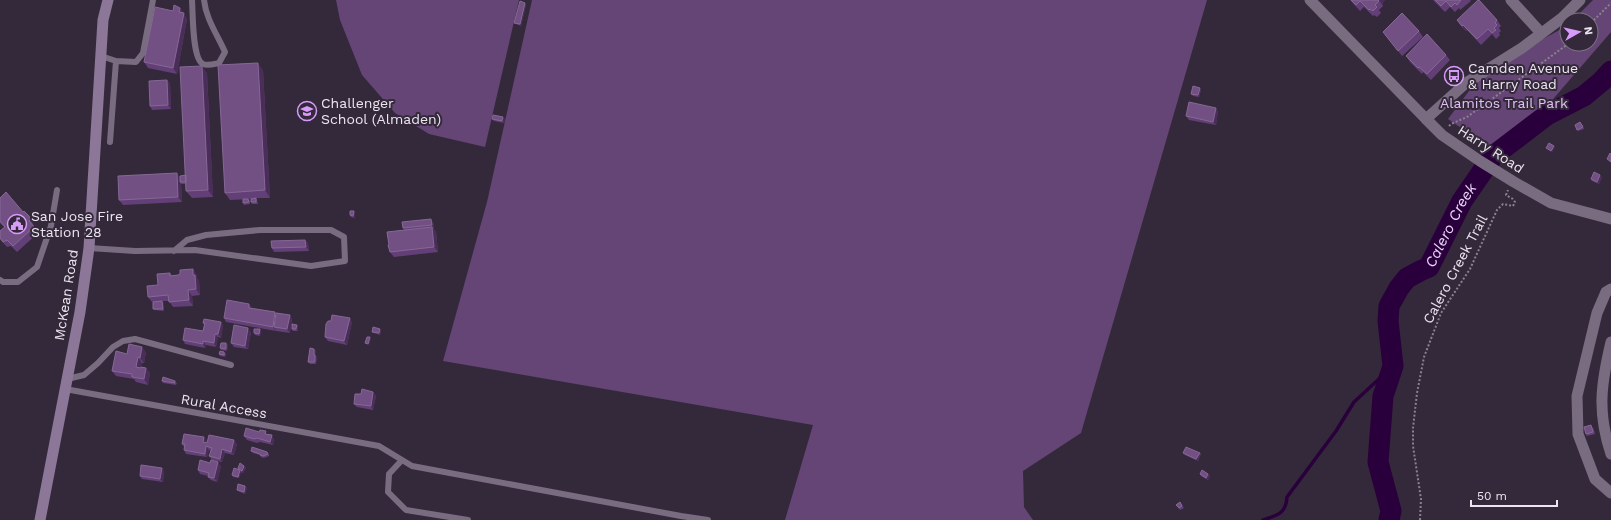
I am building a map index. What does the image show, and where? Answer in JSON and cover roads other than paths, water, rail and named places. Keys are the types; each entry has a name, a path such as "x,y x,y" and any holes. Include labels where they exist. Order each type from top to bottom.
{"main road":[{"name":"McKean Road","path":"40,520 80,312 89,248 100,56 103,20 108,0"}],"street":[{"name":"Harry Road","path":"1310,0 1442,135 1503,175 1551,203 1611,219"},
{"path":"1511,0 1541,33"},
{"path":"1426,119 1466,83 1522,48 1562,18 1580,0"},
{"path":"1611,289 1606,292 1597,313 1577,396 1578,434 1594,479 1611,493"},
{"path":"1611,342 1601,388 1602,417 1605,437 1611,454"}],"lane":[{"path":"100,56 116,61 136,62 143,53 153,0"},
{"path":"192,0 195,48 198,59 203,64 209,65 219,63 225,52 205,9 204,0"},
{"path":"110,142 116,61"},
{"path":"0,280 3,282 18,282 37,267 51,226 57,190"},
{"path":"89,248 135,252 174,251 195,250 311,266 345,261 344,236 331,230 260,230 206,235 187,240 174,251"},
{"path":"66,384 84,375 113,347 123,340 135,340 231,365"},
{"name":"Rural Access","path":"66,384 379,446 402,460"},
{"path":"468,520 406,510 388,492 389,474 402,460 412,466 420,468 708,520"}],"waterway":[{"name":"Calero Creek","path":"1389,520 1391,511 1378,462 1383,396 1393,366 1388,321 1389,306 1399,288 1407,278 1429,267 1462,201 1493,156 1547,115 1584,96 1602,81 1611,71"},
{"path":"1263,520 1276,515 1283,510 1287,497 1336,431 1354,402 1393,366"}],"place":[{"name":"Camden Avenue & Harry Road","path":"1454,76"},
{"name":"Challenger School (Almaden)","path":"307,111"},
{"name":"San Jose Fire Station 28","path":"17,224"}],"park label":[{"name":"Alamitos Trail Park","path":"1504,103"}]}
